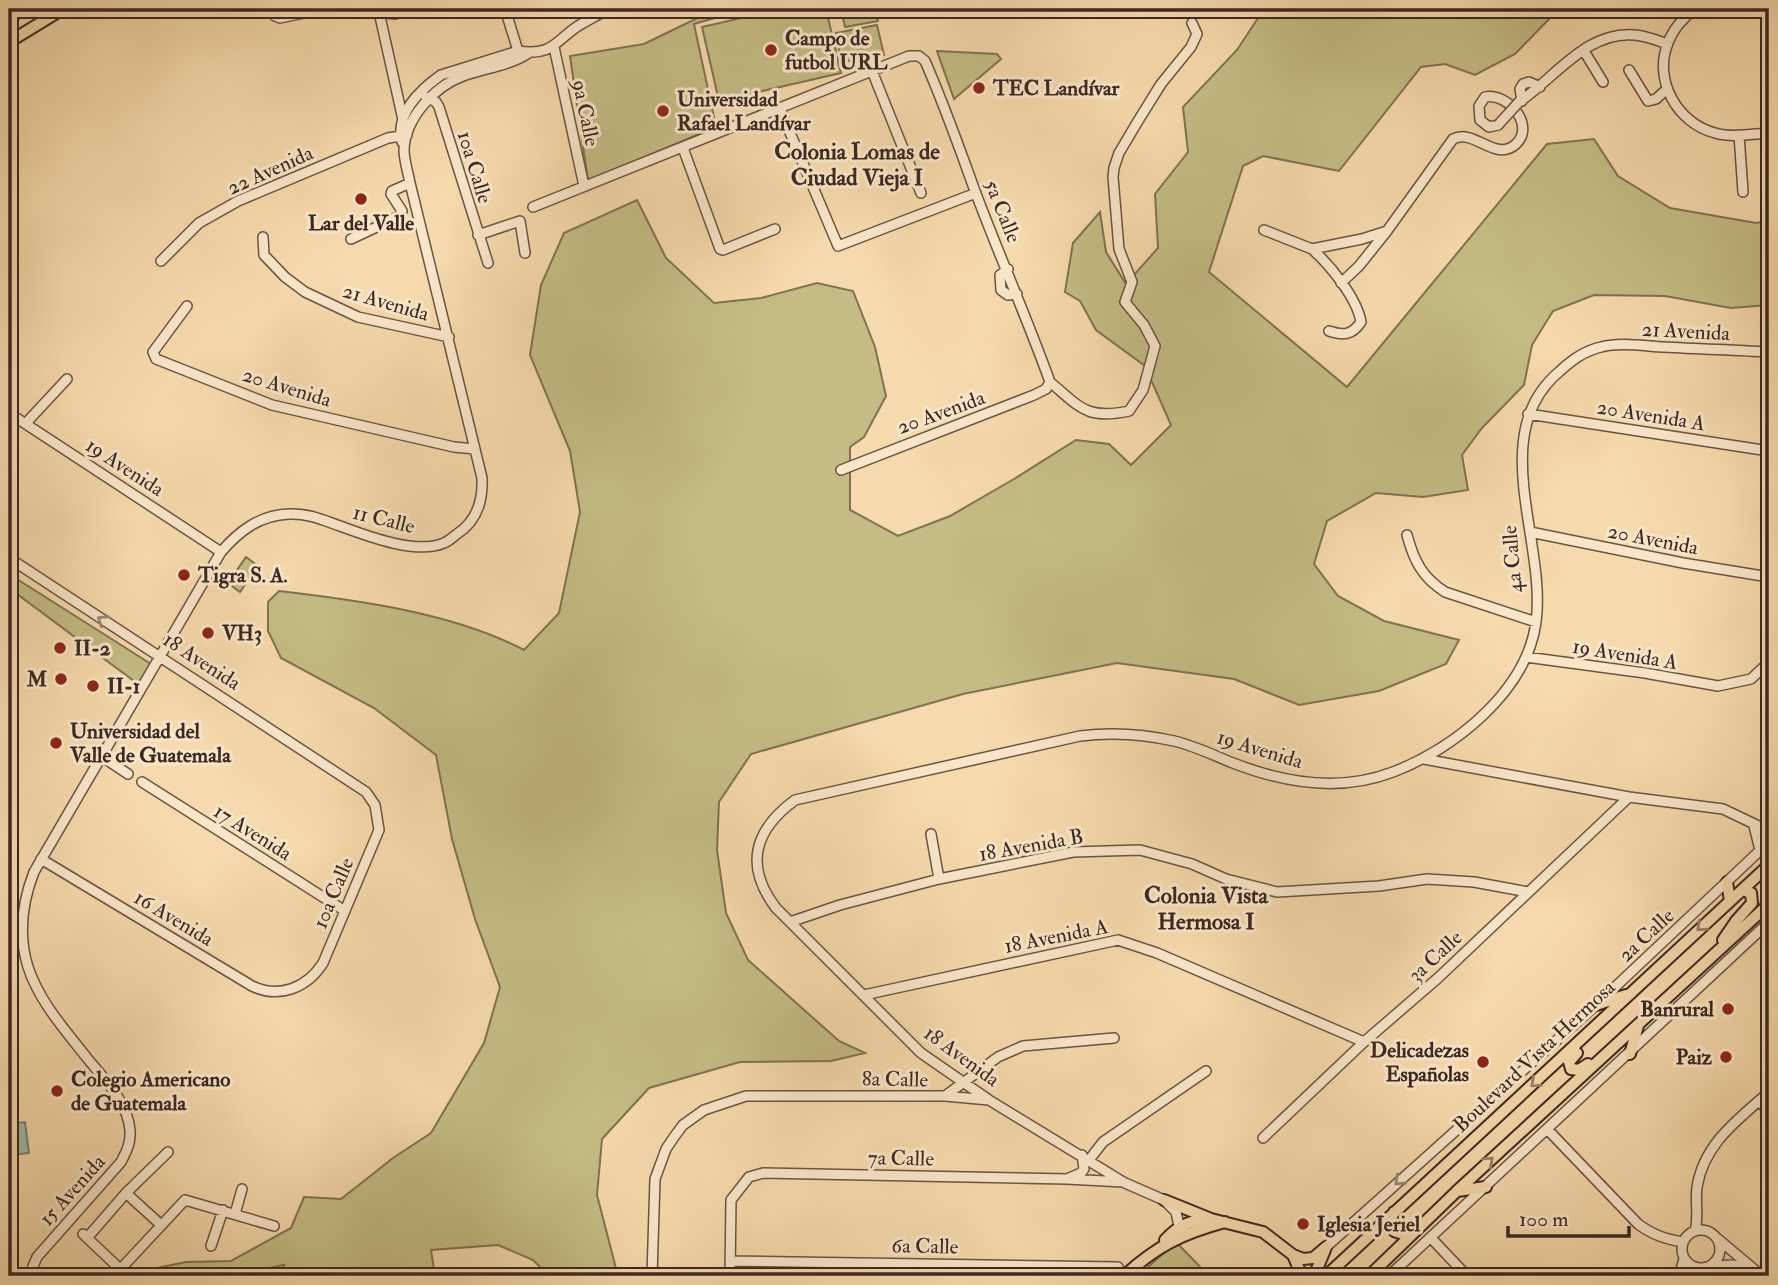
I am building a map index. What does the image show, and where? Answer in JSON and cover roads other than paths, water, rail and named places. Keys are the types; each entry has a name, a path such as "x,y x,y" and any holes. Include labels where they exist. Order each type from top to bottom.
{"main road":[{"path":"9,18 23,9"},
{"path":"9,42 63,9"},
{"name":"Boulevard Vista Hermosa","path":"1326,1276 1769,865"},
{"path":"1727,882 1730,901"},
{"path":"1719,948 1727,933 1752,903 1751,893 1742,890"},
{"path":"1369,1276 1719,948 1767,908"},
{"path":"1596,1006 1629,994"},
{"path":"1606,1055 1594,1058 1579,1070 1573,1071 1569,1066 1572,1058 1602,1029 1607,1016"},
{"path":"1630,1054 1642,1021"},
{"path":"1457,1191 1486,1187"},
{"path":"1164,1200 1211,1219 1263,1232 1293,1255 1314,1258 1326,1247"},
{"path":"1394,1212 1390,1222 1396,1233 1406,1233 1420,1227"},
{"path":"1157,1249 1179,1226 1211,1219"},
{"path":"1121,1271 1193,1231 1227,1222"},
{"path":"1170,1242 1179,1226"},
{"path":"1314,1276 1326,1247"},
{"path":"1293,1255 1302,1276"}],"street":[{"path":"272,9 275,16 280,18 323,9"},
{"path":"343,9 395,14 397,9"},
{"path":"455,13 468,9"},
{"path":"505,9 520,55"},
{"path":"404,136 400,128 416,97 441,75 554,47 595,12 608,9"},
{"path":"1695,9 1676,27 1667,44 1663,66 1667,89 1678,109 1695,125 1716,134 1728,136 1769,132"},
{"path":"379,12 403,121"},
{"path":"1049,382 1078,407 1091,413 1112,414 1129,411 1143,390 1156,345 1125,302 1132,282 1119,249 1113,177 1119,153 1131,132 1161,84 1191,47 1196,34 1192,23"},
{"path":"1341,283 1359,266 1387,231 1453,139 1469,137 1494,149 1512,147 1518,141 1523,132 1519,115 1502,98 1485,97 1479,106 1480,120 1489,127 1497,125 1520,102 1597,41 1617,35 1639,35 1667,44"},
{"name":"9a Calle","path":"554,47 584,186"},
{"path":"1584,51 1603,82"},
{"path":"404,136 431,98 451,82 520,55"},
{"name":"5a Calle","path":"872,71 909,55 919,56 925,61 949,116 1049,382"},
{"path":"1629,69 1648,101 1656,99 1667,89"},
{"path":"533,207 872,71 921,193"},
{"path":"416,97 431,98"},
{"name":"10a Calle","path":"431,98 439,107 488,262"},
{"path":"780,108 838,246 976,193"},
{"path":"1738,135 1743,192"},
{"name":"11 Calle","path":"23,944 23,907 27,889 41,859 222,552 246,527 278,515 313,516 373,537 428,547 444,543 465,528 476,513 481,499 482,478 410,183 404,136"},
{"name":"22 Avenida","path":"161,261 199,223 238,201 388,138 404,136"},
{"path":"683,148 720,249 775,229"},
{"path":"351,239 400,216 402,211 391,194 410,183"},
{"path":"478,235 520,222 525,253"},
{"path":"1264,230 1312,249 1341,283 1360,312 1361,322 1351,333 1345,335 1329,331"},
{"path":"1312,249 1387,231"},
{"name":"21 Avenida","path":"263,237 264,255 285,277 305,292 358,317 449,337"},
{"name":"20 Avenida","path":"187,306 153,352 156,359 272,405 454,447 475,449"},
{"name":"21 Avenida","path":"1601,347 1636,345 1769,352"},
{"name":"4a Calle","path":"1424,759 1462,733 1493,704 1518,674 1526,657 1536,622 1536,577 1523,482 1522,442 1528,414 1548,380 1578,356 1601,347"},
{"path":"26,423 66,379"},
{"name":"20 Avenida","path":"841,470 1034,395 1046,389 1049,382"},
{"name":"19 Avenida","path":"9,413 222,552"},
{"name":"20 Avenida A","path":"1528,414 1769,452"},
{"name":"20 Avenida","path":"1530,532 1683,563 1769,577"},
{"path":"1407,535 1419,568 1434,585 1445,592 1536,622"},
{"name":"18 Avenida","path":"9,558 366,792 372,800"},
{"name":"19 Avenida A","path":"1526,657 1718,686 1751,679 1769,662"},
{"name":"19 Avenida","path":"764,831 778,812 795,800 1066,739 1108,733 1172,741 1276,776 1318,784 1357,782 1391,773 1424,759"},
{"path":"101,756 128,774"},
{"path":"1424,759 1629,797 1723,809 1769,831"},
{"name":"17 Avenida","path":"142,782 345,911"},
{"name":"3a Calle","path":"1263,1138 1364,1042 1438,978 1629,797"},
{"name":"10a Calle","path":"294,988 318,971 379,830 372,800"},
{"path":"1755,826 1760,850"},
{"name":"18 Avenida","path":"764,831 756,863 766,894 790,922 921,1053 989,1100 1125,1183 1164,1200"},
{"path":"931,834 939,879"},
{"name":"2a Calle","path":"1326,1247 1596,1006 1769,842"},
{"name":"18 Avenida B","path":"790,922 840,905 939,879 1073,852 1140,850 1192,864 1226,879 1277,892 1379,886 1427,879 1474,882 1528,892"},
{"name":"16 Avenida","path":"41,859 252,986 278,992 294,988"},
{"path":"1389,1276 1769,922"},
{"name":"18 Avenida A","path":"864,995 1118,940 1157,953 1364,1042"},
{"name":"15 Avenida","path":"23,944 27,965 37,989 59,1022 118,1096 130,1131 128,1147 121,1162 37,1257 29,1276"},
{"name":"8a Calle","path":"652,1276 656,1179 666,1149 683,1125 704,1110 746,1096 945,1096 998,1057 1023,1046 1114,1038"},
{"path":"1067,1179 1081,1173 1085,1157 1104,1142 1206,1071"},
{"path":"1695,1231 1700,1174 1717,1139 1769,1091"},
{"path":"945,1096 989,1100"},
{"path":"1759,1101 1769,1111"},
{"path":"1548,1130 1638,1224 1664,1239 1683,1242"},
{"path":"168,1152 85,1236 117,1273 185,1200 274,1226"},
{"name":"7a Calle","path":"730,1261 731,1200 749,1177 763,1173 1067,1179 1125,1183"},
{"path":"234,1214 242,1189"},
{"path":"126,1193 160,1225"},
{"path":"1164,1200 1176,1212 1179,1226"},
{"path":"1690,1276 1716,1261 1720,1250 1698,1206"},
{"path":"211,1245 223,1210"},
{"path":"1753,1268 1733,1265 1693,1267 1684,1258 1683,1242 1695,1231 1707,1230 1714,1235 1753,1268 1762,1276"},
{"path":"1431,1238 1466,1276"},
{"path":"1679,1276 1684,1258"},
{"path":"730,1261 730,1276"},
{"name":"6a Calle","path":"730,1261 1121,1271"}],"place":[{"name":"Campo de futbol URL","path":"771,50"},
{"name":"TEC Landívar","path":"979,88"},
{"name":"Universidad Rafael Landívar","path":"663,111"},
{"name":"Lar del Valle","path":"361,199"},
{"name":"Tigra S. A.","path":"184,575"},
{"name":"VH3","path":"208,633"},
{"name":"II-2","path":"60,648"},
{"name":"M","path":"61,679"},
{"name":"II-1","path":"93,686"},
{"name":"Universidad del Valle de Guatemala","path":"56,743"},
{"name":"Banrural","path":"1728,1009"},
{"name":"Paiz","path":"1726,1057"},
{"name":"Delicadezas Españolas","path":"1483,1062"},
{"name":"Colegio Americano de Guatemala","path":"57,1091"},
{"name":"Iglesia Jeriel","path":"1303,1224"}],"district":[{"name":"Colonia Lomas de Ciudad Vieja I","path":"857,164"},
{"name":"Colonia Vista Hermosa I","path":"1206,908"}]}
